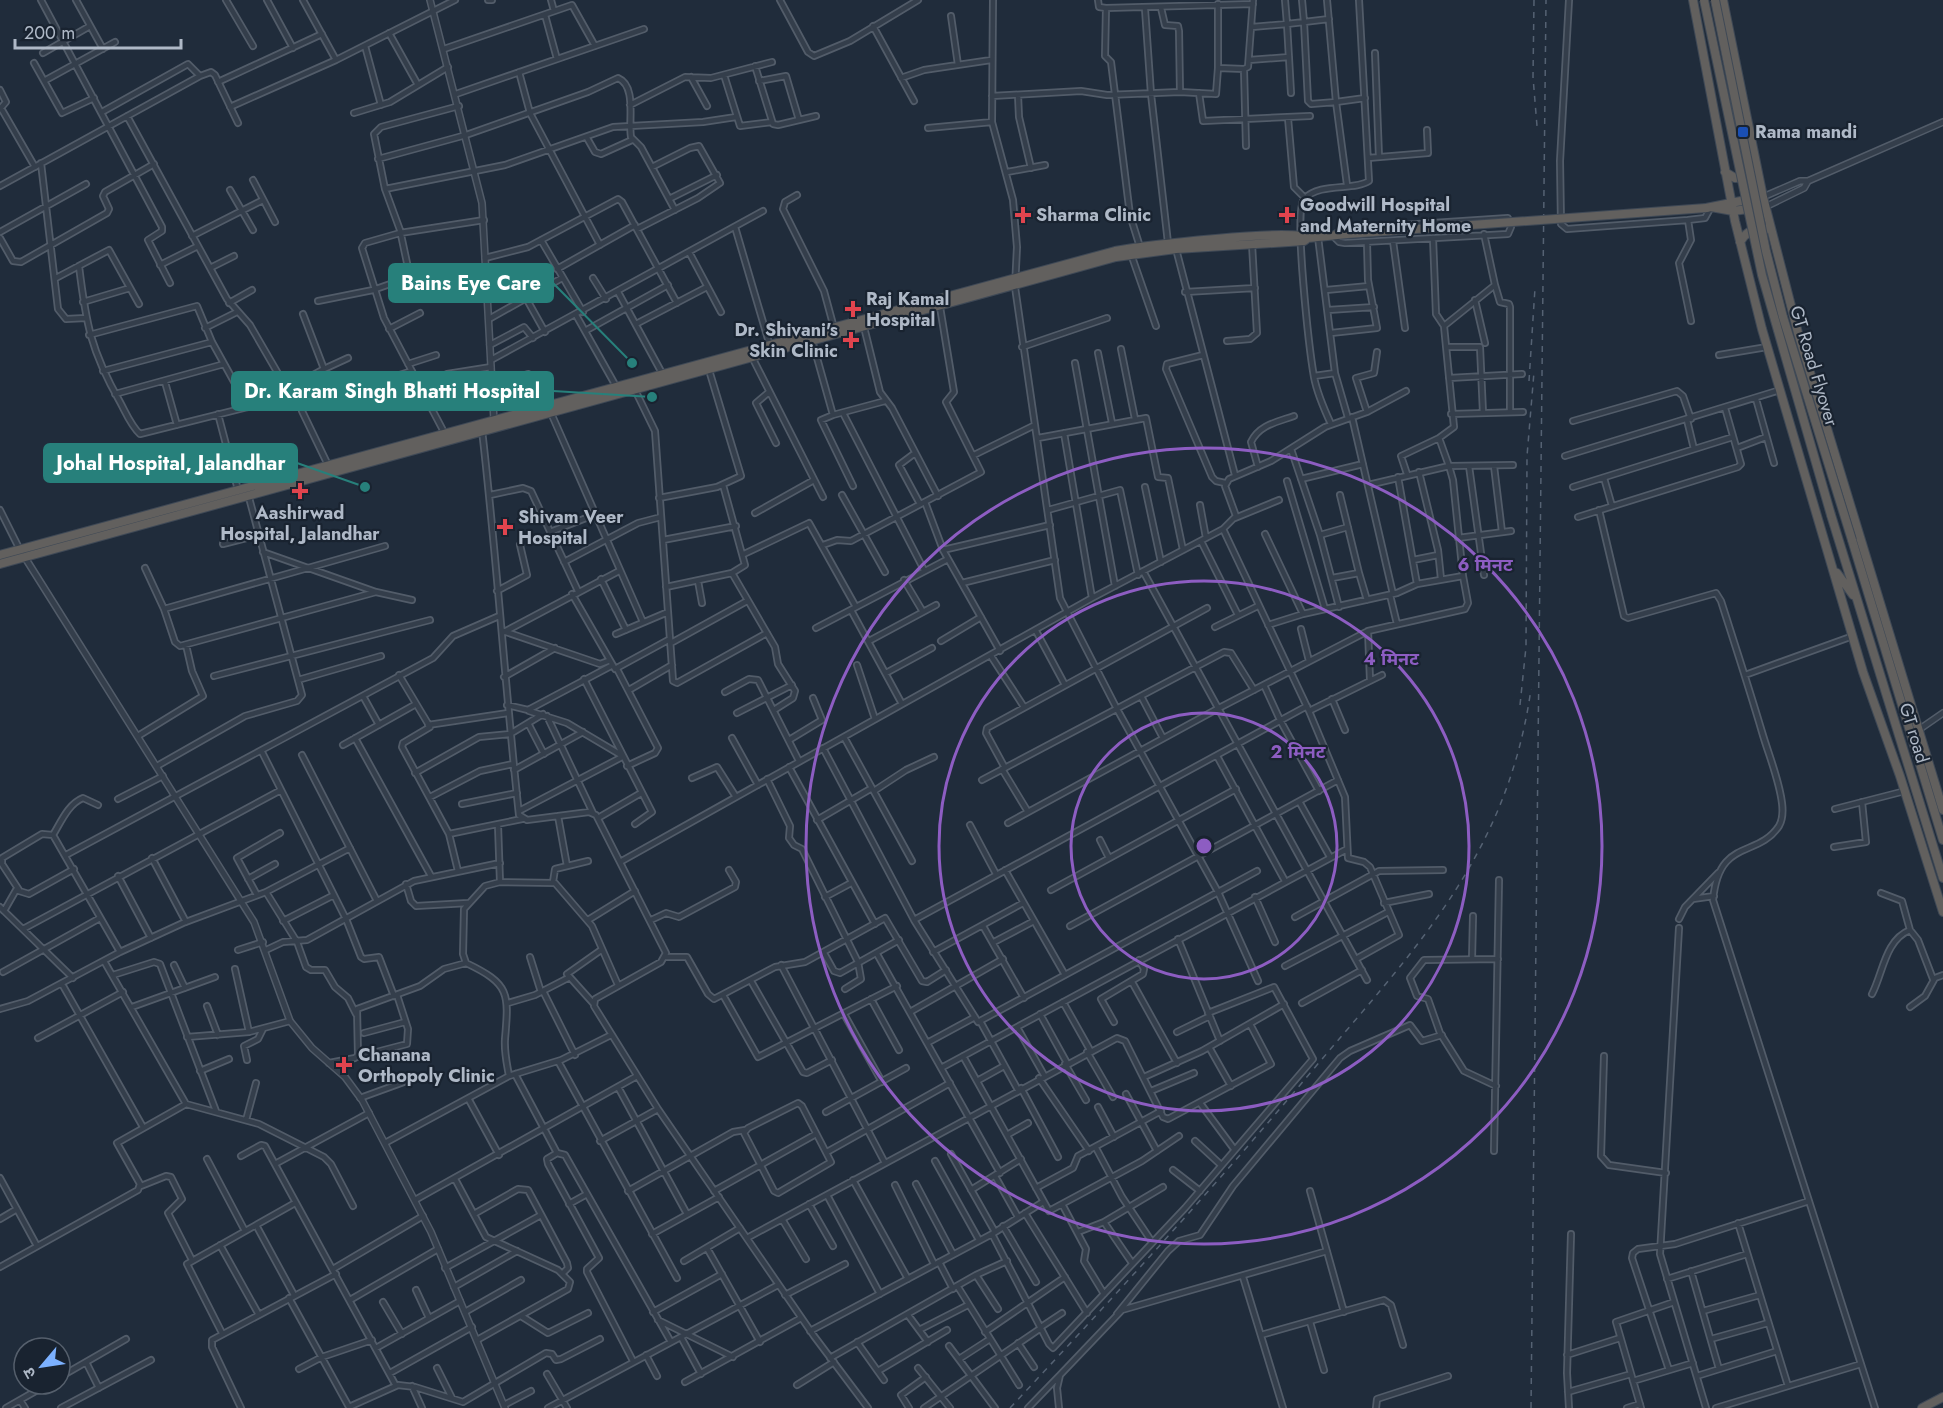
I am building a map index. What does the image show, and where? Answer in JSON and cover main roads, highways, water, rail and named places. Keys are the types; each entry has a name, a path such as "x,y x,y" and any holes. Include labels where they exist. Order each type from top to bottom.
{"highway":[{"path":"1693,0 1735,221 1767,347 1853,636 1943,912"},
{"name":"GT Road Flyover","path":"1704,0 1762,275 1856,598"},
{"name":"GT Road Flyover","path":"1715,0 1766,251 1783,317 1910,734"},
{"path":"1723,0 1765,207 1798,333 1943,810"},
{"path":"1726,176 1746,177 1754,171 1756,162"},
{"path":"1712,206 1726,176"},
{"path":"0,564 22,553 238,490 445,434 482,428 494,421 507,421 551,413 709,370 939,307 1114,251 1168,243 1308,238 1712,206 1763,197"},
{"path":"1712,206 1733,211 1765,207"},
{"path":"1740,242 1744,236 1757,228 1766,229 1772,233"},
{"path":"0,555 22,553 248,494 834,328 1131,254 1299,238"},
{"path":"1832,568 1856,598"},
{"name":"GT road","path":"1856,598 1943,878"},
{"name":"GT road","path":"1910,734 1943,840"},
{"path":"1922,1408 1943,1397"}],"railway":[{"path":"1534,0 1533,77 1537,126"},
{"path":"1531,1408 1546,0"},
{"path":"1529,381 1535,288"},
{"path":"1520,705 1526,647 1527,456 1534,372"},
{"path":"1010,1408 1234,1162 1417,945 1449,900 1477,854 1500,804 1519,749 1531,689"}],"place":[{"name":"Rama mandi","path":"1743,132"},
{"name":"Sharma Clinic","path":"1023,215"},
{"name":"Goodwill Hospital and Maternity Home","path":"1287,215"},
{"name":"Raj Kamal Hospital","path":"853,309"},
{"name":"Dr. Shivani's Skin Clinic","path":"851,340"},
{"name":"Bains Eye Care","path":"632,363"},
{"name":"Dr. Karam Singh Bhatti Hospital","path":"652,397"},
{"name":"Johal Hospital, Jalandhar","path":"365,487"},
{"name":"Aashirwad Hospital, Jalandhar","path":"300,491"},
{"name":"Shivam Veer Hospital","path":"505,527"},
{"name":"Chanana Orthopoly Clinic","path":"344,1065"}]}
